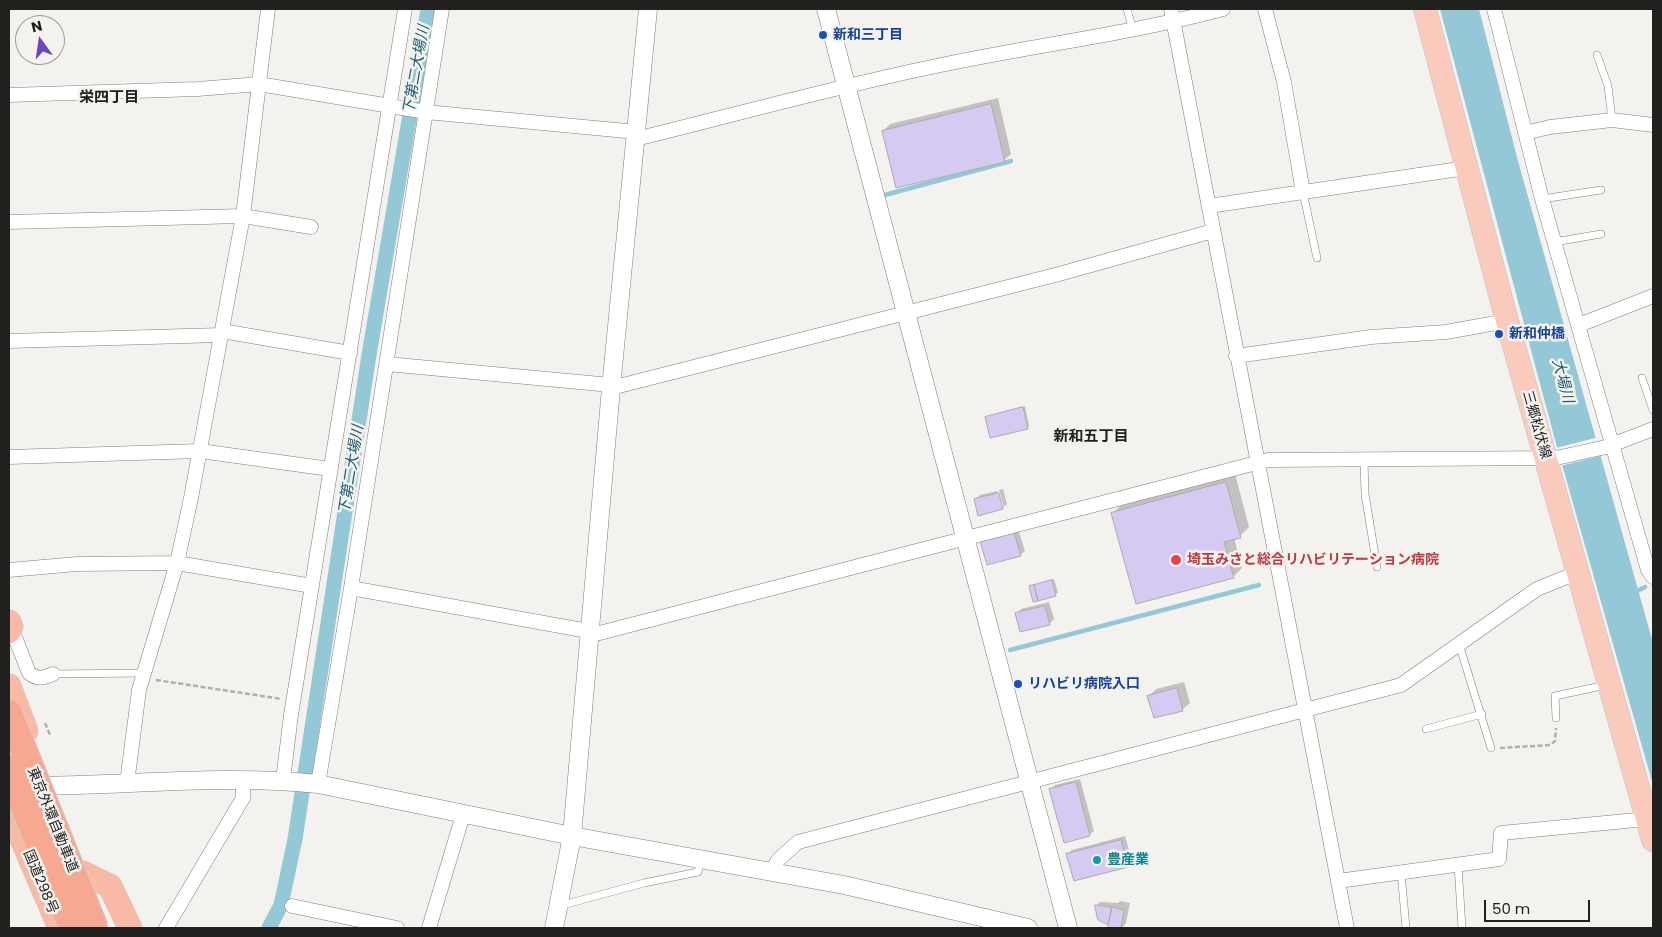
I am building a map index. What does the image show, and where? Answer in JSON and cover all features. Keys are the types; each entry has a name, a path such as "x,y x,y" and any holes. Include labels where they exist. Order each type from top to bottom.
{"highway":[{"path":"9,686 104,928"},
{"name":"東京外環自動車道","path":"9,712 95,928"},
{"name":"東京外環自動車道","path":"9,768 72,928"},
{"name":"国道298号","path":"9,809 60,928"},
{"path":"83,873 110,886 130,928"},
{"path":"42,928 48,903"}],"main road":[{"name":"三郷松伏線","path":"1425,9 1507,321 1551,458 1579,572 1653,840"}],"street":[{"path":"127,783 143,675 177,563 200,451 243,216 268,9"},
{"path":"283,780 330,469 404,9"},
{"path":"318,784 387,364 442,9"},
{"path":"554,928 572,836 588,634 648,9"},
{"path":"826,9 1068,928"},
{"path":"9,95 198,89 259,84 426,112 637,136 846,85 943,64 1133,31 1172,15 1222,9"},
{"path":"1265,9 1284,82 1303,192"},
{"path":"1494,9 1542,199 1579,325 1609,445 1648,570 1653,577"},
{"path":"1172,15 1347,928"},
{"path":"1525,133 1550,127 1612,120 1653,125"},
{"path":"1209,206 1466,168"},
{"path":"9,222 243,216 311,227"},
{"path":"387,364 611,386 907,312 1214,231"},
{"path":"1579,325 1653,296"},
{"path":"1236,356 1371,337 1446,332 1507,321"},
{"path":"9,341 221,333 350,352"},
{"path":"351,588 588,634 967,540 1268,460 1551,458 1609,445 1653,429"},
{"path":"9,457 200,451 330,469"},
{"path":"9,570 76,564 177,563 312,586"},
{"path":"772,871 778,860 798,842 1401,685 1537,589 1579,572"},
{"path":"9,627 30,672 35,678 41,679 53,674"},
{"path":"166,928 243,798 243,780"},
{"path":"9,786 243,780 283,780 318,784 572,836 844,885 1028,928"},
{"path":"429,928 463,815"},
{"path":"1338,881 1499,859 1501,833 1648,819"},
{"path":"292,906 397,928"}],"lane":[{"path":"1127,9 1133,31"},
{"path":"1597,55 1608,86 1612,120"},
{"path":"1542,199 1601,190"},
{"path":"1303,192 1317,258"},
{"path":"1554,242 1601,234"},
{"path":"1642,378 1653,410"},
{"path":"1364,460 1365,494 1377,566"},
{"path":"1459,644 1491,748"},
{"path":"53,674 143,675"},
{"path":"1556,718 1554,696 1610,684"},
{"path":"1426,729 1482,714"},
{"path":"557,906 698,872 701,859"},
{"path":"1458,865 1462,928"},
{"path":"1402,872 1406,928"}],"path":[{"path":"143,675 294,701"},
{"path":"1491,748 1550,745 1555,741 1556,718"}],"water":[{"name":"大場川","path":"1440,9 1479,9 1518,161 1653,643 1653,785 1555,440"}],"pier":[{"path":"1599,437 1604,455 1560,466 1556,448"}],"building":[{"path":"991,104 1005,162 896,188 882,131"},
{"path":"1023,407 1028,429 990,438 985,417"},
{"name":"埼玉みさと総合リハビリテーション病院","path":"1226,482 1241,538 1224,542 1234,578 1136,604 1111,513"},
{"path":"999,493 1003,509 978,516 974,499"},
{"path":"1014,532 1021,556 987,565 980,541"},
{"path":"1052,580 1056,596 1038,601 1034,585"},
{"path":"1034,585 1038,601 1033,602 1029,586"},
{"path":"1045,606 1050,625 1020,632 1015,613"},
{"path":"1177,688 1183,711 1154,718 1147,696"},
{"path":"1076,782 1090,836 1064,843 1049,789"},
{"name":"豊産業","path":"1121,840 1128,867 1074,881 1066,854"},
{"path":"1095,905 1112,907 1108,925 1098,920"},
{"path":"1112,907 1124,910 1121,928 1108,928"}],"waterway":[{"name":"下第二大場川","path":"269,928 281,905 295,839 369,355 428,9"},
{"path":"881,196 1011,161"},
{"path":"1010,650 1259,585"},
{"path":"1635,592 1645,587"}],"place":[{"name":"新和三丁目","path":"823,35"},
{"name":"新和仲橋","path":"1499,334"},
{"name":"埼玉みさと総合リハビリテーション病院","path":"1176,560"},
{"name":"リハビリ病院入口","path":"1018,684"},
{"name":"豊産業","path":"1097,860"}],"district":[{"name":"栄四丁目","path":"109,98"},
{"name":"新和五丁目","path":"1091,437"}]}
